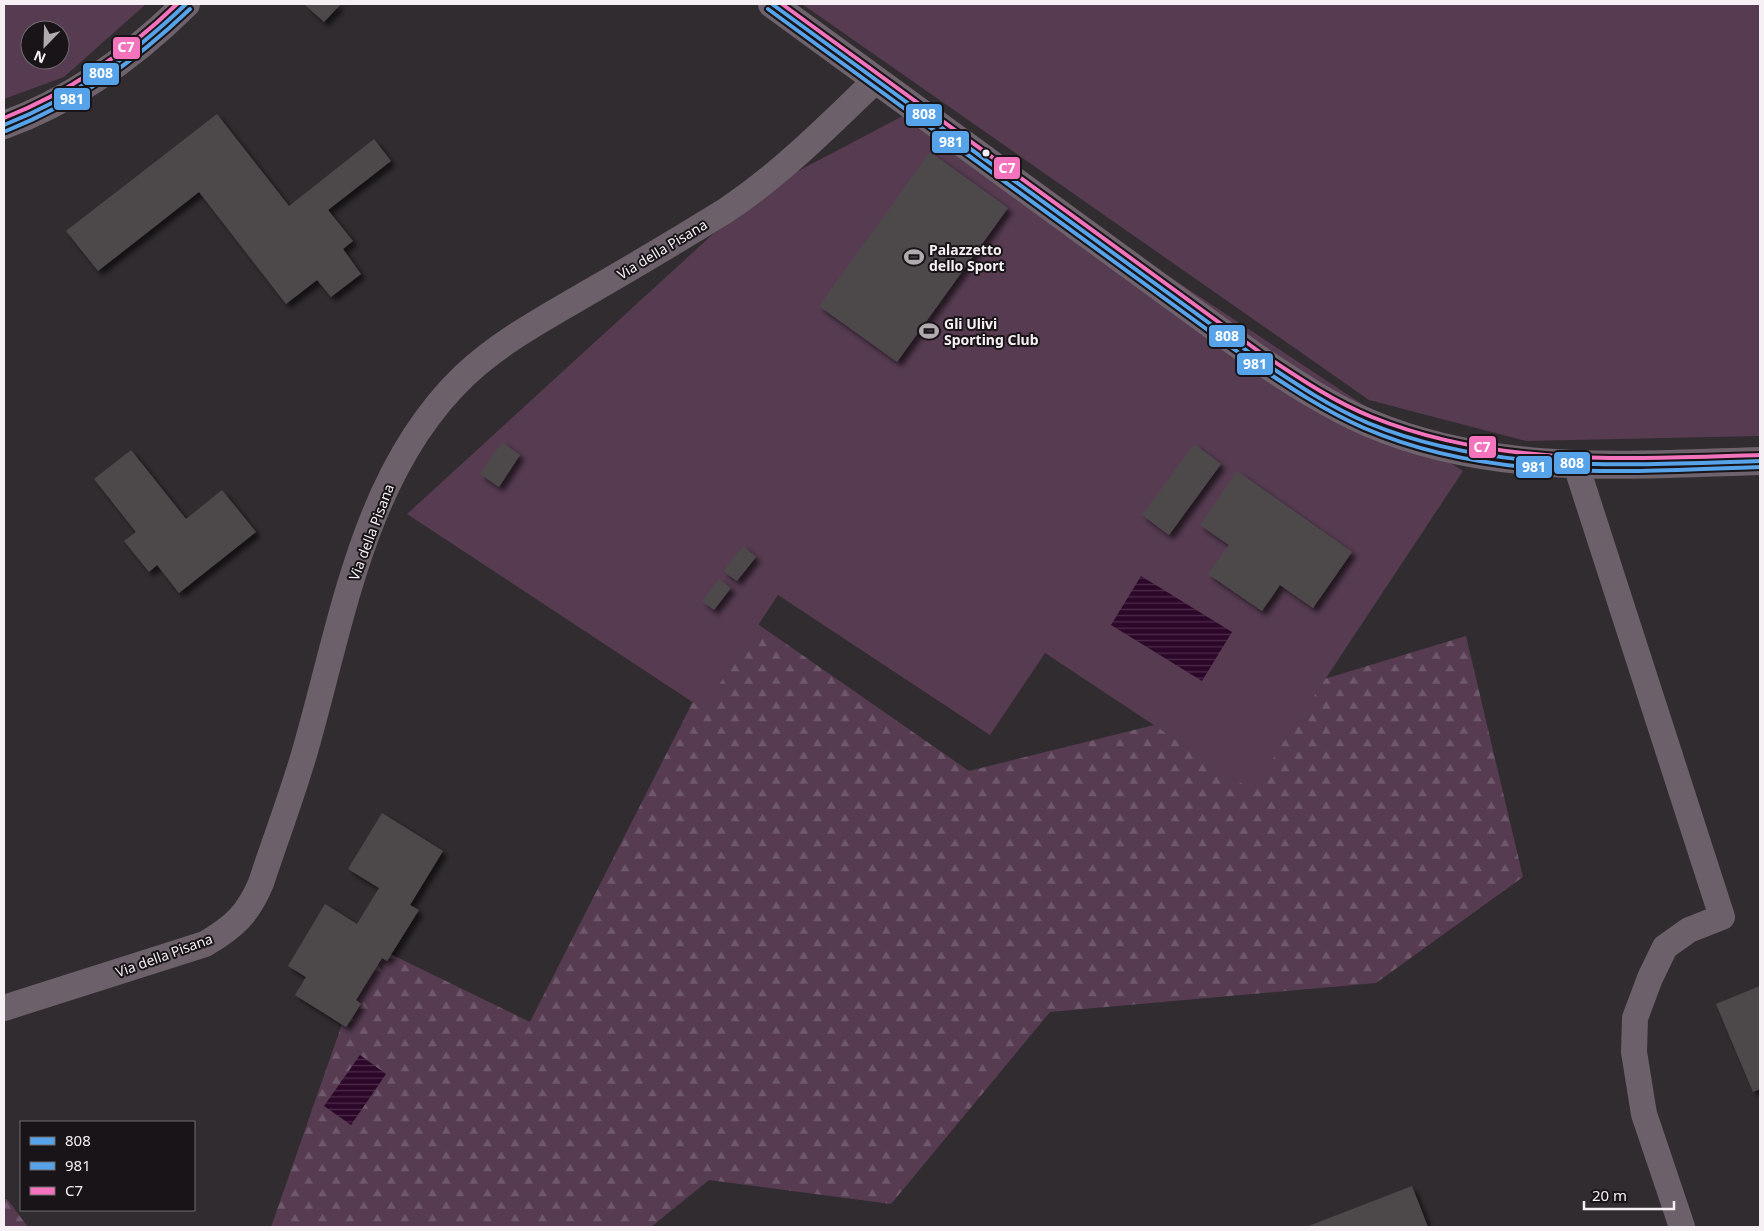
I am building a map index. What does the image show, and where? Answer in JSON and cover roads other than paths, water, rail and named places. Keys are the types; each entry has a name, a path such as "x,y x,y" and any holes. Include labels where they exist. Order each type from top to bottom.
{"main road":[{"path":"4,125 42,109 83,88 140,46 186,4"},
{"path":"772,4 1257,358 1315,396 1368,422 1427,443 1505,459 1576,465 1760,461"}],"street":[{"name":"Via della Pisana","path":"4,1008 206,944 224,933 241,918 253,902 261,883 306,747 348,594 368,533 392,476 435,408 466,374 514,338 750,194 810,144 876,80"},
{"path":"1576,465 1722,916 1689,930 1665,947 1635,1018 1634,1052 1644,1114 1682,1227"}],"place":[{"name":"Palazzetto dello Sport","path":"914,257"},
{"name":"Gli Ulivi Sporting Club","path":"929,331"}]}
